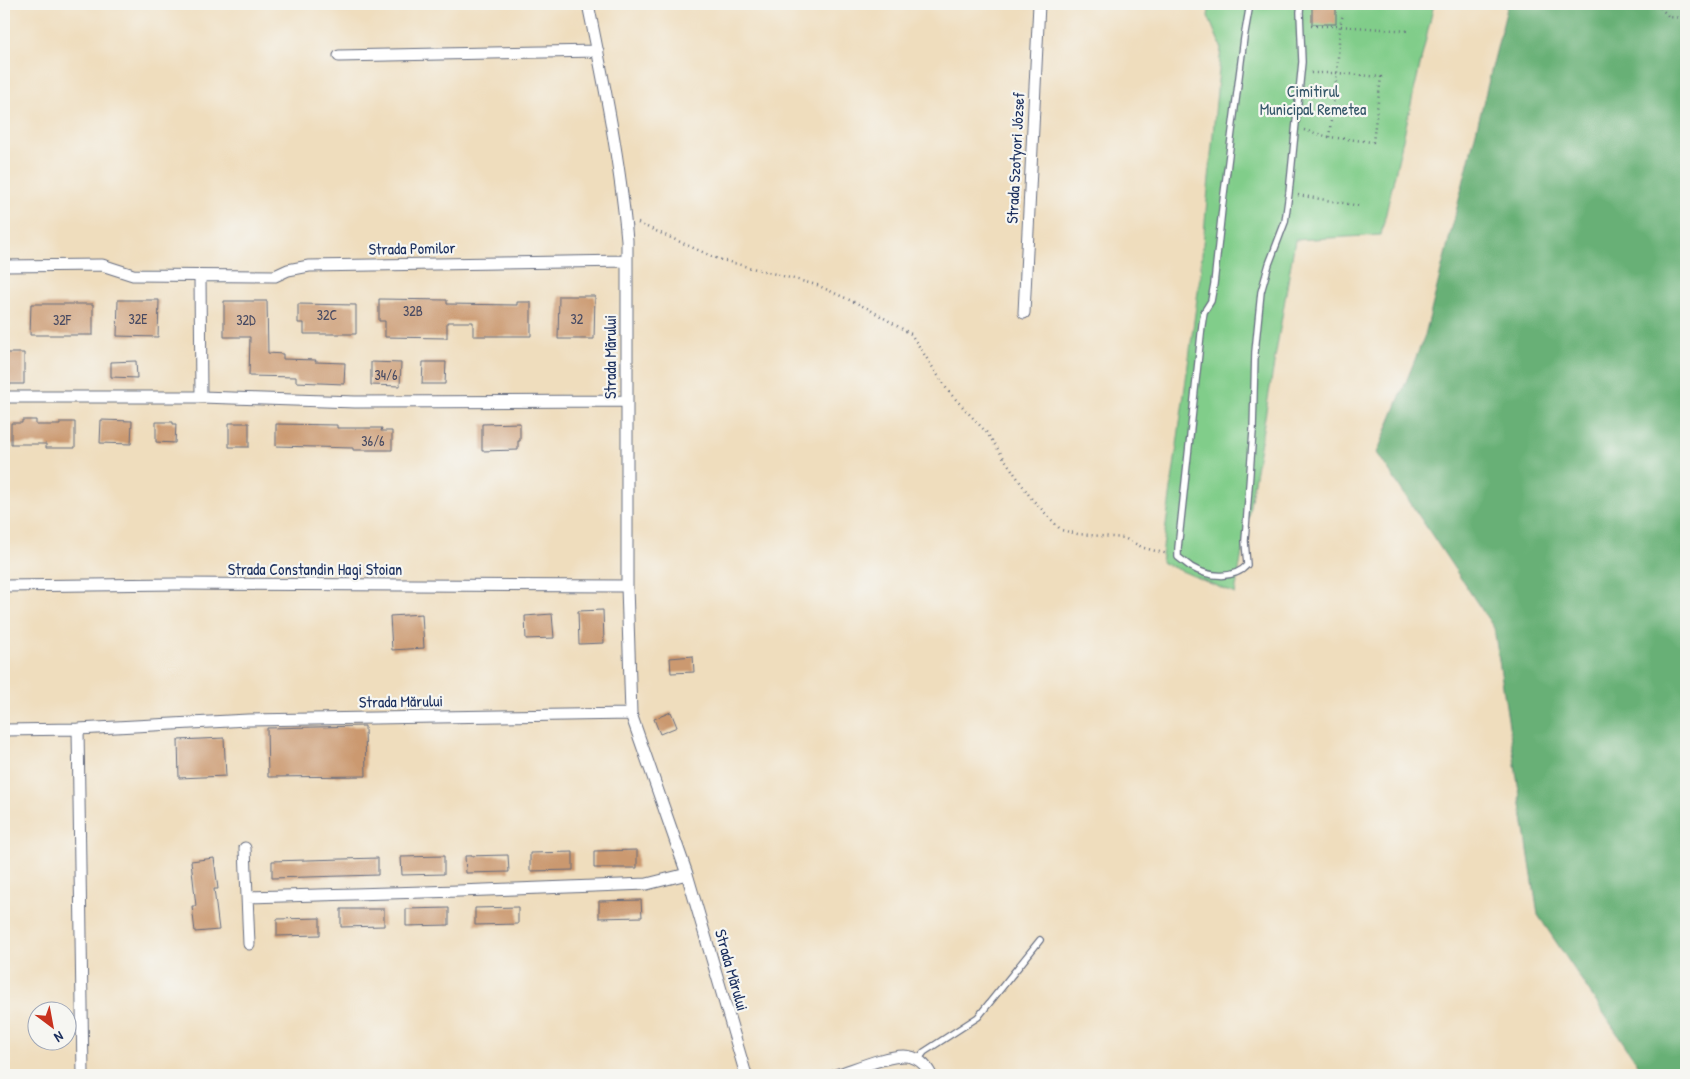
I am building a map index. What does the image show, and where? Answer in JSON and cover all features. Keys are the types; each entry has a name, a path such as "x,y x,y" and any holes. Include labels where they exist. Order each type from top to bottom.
{"street":[{"name":"Strada Mărului","path":"588,4 607,100 627,240 627,586 632,714 687,874 746,1075"},
{"name":"Strada Szotyori József","path":"1024,313 1039,4"},
{"path":"339,56 598,51"},
{"name":"Strada Pomilor","path":"4,266 102,266 133,276 275,276 288,270 309,266 626,261"},
{"path":"200,276 201,397"},
{"path":"4,397 201,397 355,402 626,401"},
{"name":"Strada Constandin Hagi Stoian","path":"4,586 188,584 627,586"},
{"name":"Strada Mărului","path":"78,730 248,720 632,714"},
{"path":"4,730 78,730 77,770 83,1075"},
{"path":"245,848 249,944"},
{"path":"247,897 647,884 687,874"},
{"path":"836,1075 882,1060 905,1056 918,1060 927,1066 931,1075"}],"lane":[{"path":"1250,4 1223,200 1214,284 1211,301 1204,312 1202,325 1178,557 1191,567 1211,575 1231,575 1242,571 1247,565 1246,541 1253,431 1255,352 1261,292 1269,264 1285,222 1289,193 1302,62 1301,4"},
{"path":"918,1060 924,1052 978,1017 1040,940"}],"path":[{"path":"1657,4 1669,17 1686,18"},
{"path":"1329,136 1337,74 1340,26 1343,14"},
{"path":"1302,26 1409,30"},
{"path":"1296,128 1329,136 1373,142 1381,77 1300,73"},
{"path":"1289,193 1360,206"},
{"path":"625,218 718,258 817,285 867,308 911,334 948,391 987,433 1031,498 1061,530 1078,534 1124,538 1144,548 1178,557"}],"green space":[{"name":"Cimitirul Municipal Remetea","path":"1210,4 1434,4 1381,235 1295,240 1235,594 1161,562 1200,277 1221,47 1208,16"},
{"path":"1508,4 1686,4 1686,1075 1645,1075 1538,915 1494,628 1377,453 1425,335"}],"building":[{"path":"1312,4 1336,4 1336,24 1312,24"},
{"path":"559,296 595,296 594,339 558,339"},
{"path":"379,299 447,300 447,304 517,305 517,302 531,302 531,336 473,336 473,322 447,322 447,338 385,337 385,321 379,321"},
{"path":"118,300 159,300 158,337 117,336"},
{"path":"224,301 267,301 268,353 283,354 283,359 345,363 344,384 296,382 296,377 249,376 250,337 224,337"},
{"path":"31,304 93,304 93,335 30,335"},
{"path":"298,304 356,305 356,334 304,334 304,323 298,323"},
{"path":"4,353 24,353 24,384 9,384 9,376 4,376"},
{"path":"136,361 137,378 111,377 111,362"},
{"path":"371,362 401,363 400,386 371,385"},
{"path":"423,362 446,362 445,384 422,384"},
{"path":"22,420 36,420 36,425 60,425 60,422 75,422 75,448 46,448 46,444 11,444 11,423 22,423"},
{"path":"101,420 132,421 131,444 100,443"},
{"path":"156,422 173,422 173,424 176,424 175,443 156,442"},
{"path":"229,423 249,423 249,447 229,447"},
{"path":"520,423 518,450 482,451 482,424"},
{"path":"276,424 337,425 337,428 382,428 381,431 392,431 392,450 276,446"},
{"path":"603,610 604,643 579,644 578,611"},
{"path":"422,614 424,648 392,650 390,616"},
{"path":"552,614 554,638 526,639 525,616"},
{"path":"693,656 694,672 671,673 670,658"},
{"path":"671,712 677,727 660,734 654,719"},
{"path":"365,726 366,776 268,777 267,728"},
{"path":"224,738 226,776 179,778 178,740"},
{"path":"637,850 637,868 594,868 594,851"},
{"path":"573,852 573,870 530,871 530,853"},
{"path":"508,855 509,872 466,873 465,856"},
{"path":"444,856 444,874 402,875 401,857"},
{"path":"214,858 218,889 214,889 219,930 195,932 192,906 196,906 191,861"},
{"path":"378,858 378,875 272,878 272,861"},
{"path":"641,900 642,917 599,918 599,901"},
{"path":"518,907 518,924 475,925 475,908"},
{"path":"449,908 449,925 406,926 406,909"},
{"path":"341,909 384,909 384,926 341,927"},
{"path":"320,918 320,935 277,936 277,919"}]}
